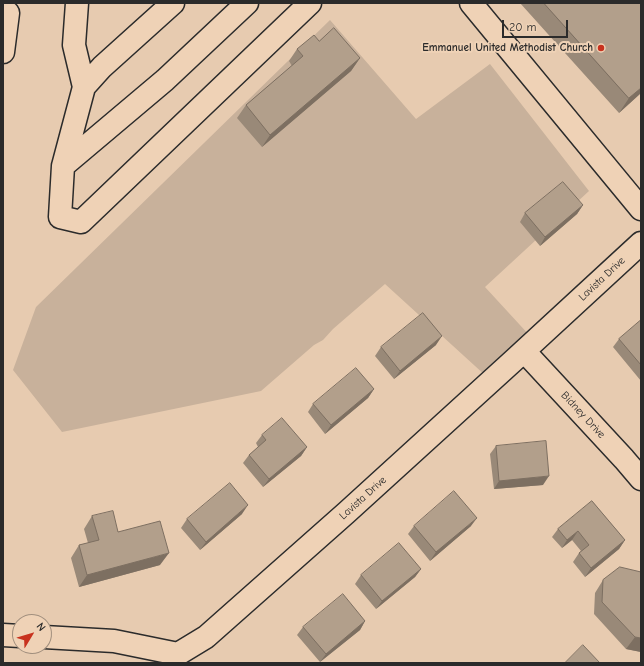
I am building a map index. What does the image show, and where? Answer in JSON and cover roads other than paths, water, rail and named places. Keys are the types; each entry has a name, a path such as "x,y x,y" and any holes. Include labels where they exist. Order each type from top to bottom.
{"street":[{"path":"78,3 74,45 84,87"},
{"path":"173,3 102,66 84,87 63,166 60,217 81,222 310,3"},
{"path":"63,166 165,80 247,3"},
{"path":"471,3 641,209"},
{"path":"3,52 8,13"},
{"name":"Lavista Drive","path":"52,637 114,641 170,658 206,637 346,513 641,243"},
{"name":"Bidney Drive","path":"524,351 641,479"}],"place":[{"name":"Emmanuel United Methodist Church","path":"601,48"}]}
